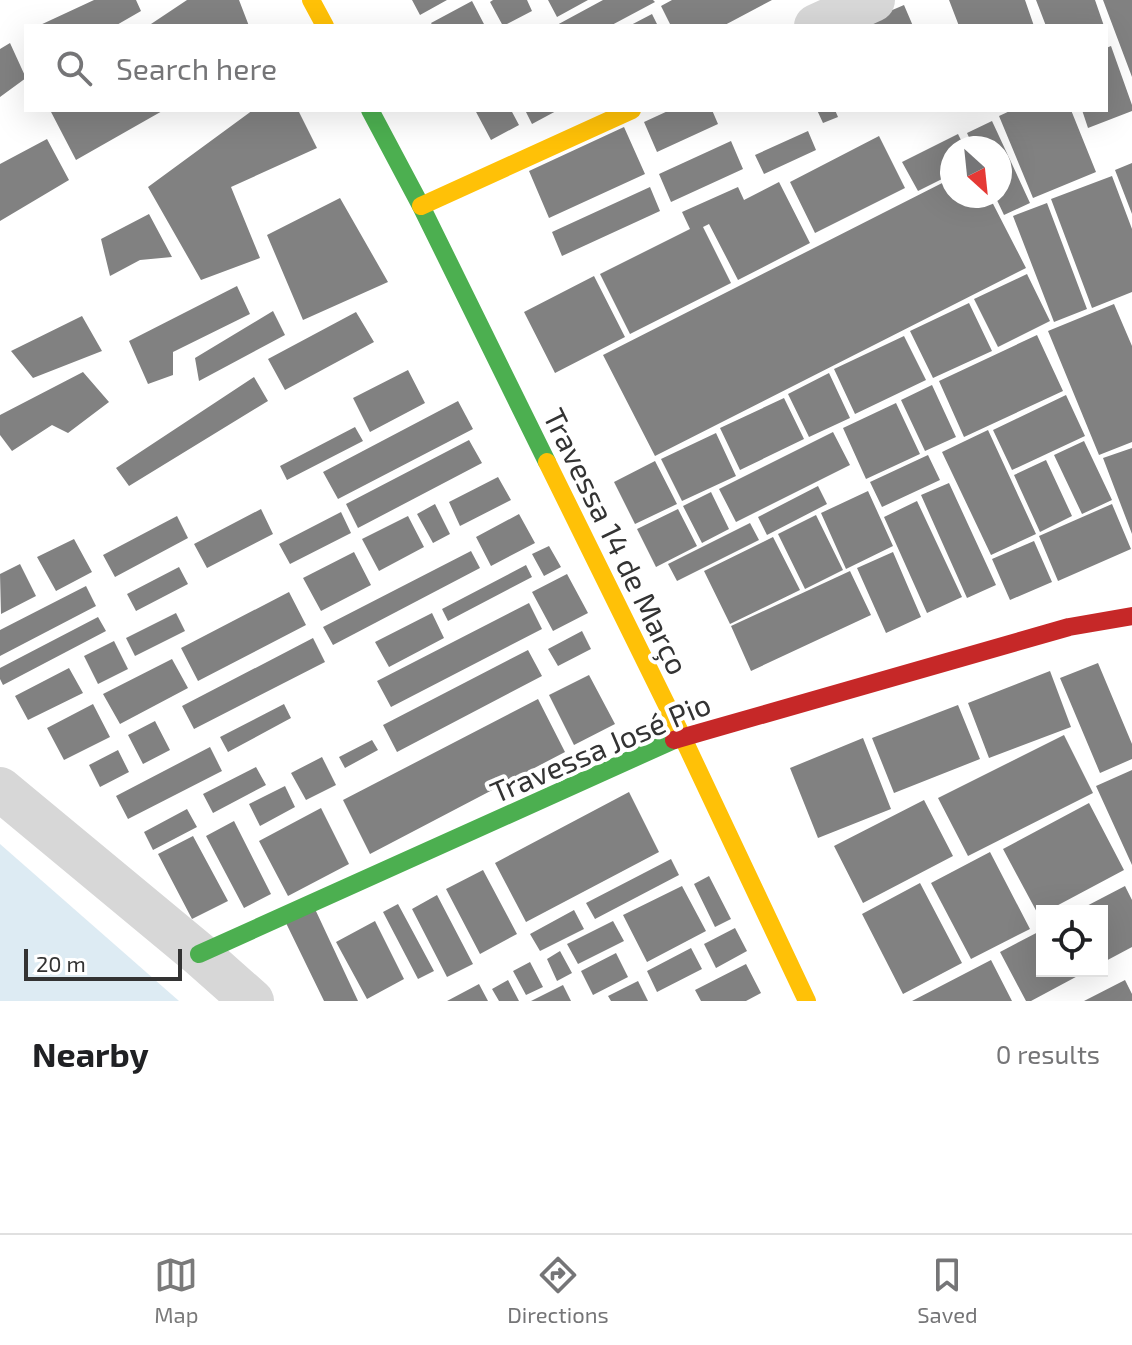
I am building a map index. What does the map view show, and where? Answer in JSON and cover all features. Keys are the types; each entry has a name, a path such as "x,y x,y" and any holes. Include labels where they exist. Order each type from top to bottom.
{"street":[{"path":"311,0 324,24"},
{"path":"820,24 873,0"},
{"name":"Travessa 14 de Março","path":"371,112 421,206 682,736 807,1001"},
{"path":"421,206 628,112"},
{"name":"Travessa José Pio","path":"199,954 682,736 1069,627 1132,616"},
{"path":"0,789 252,1001"}],"shaded area":[{"path":"0,844 179,1001 0,1001"}],"building":[{"path":"94,0 136,0 141,11 118,24 42,24"},
{"path":"187,0 239,0 248,24 151,24"},
{"path":"412,0 447,0 420,15"},
{"path":"527,0 532,11 502,24 490,2"},
{"path":"548,0 588,0 557,17"},
{"path":"603,0 655,2 614,24 559,24"},
{"path":"672,0 772,0 727,24 670,24 661,6"},
{"path":"949,0 1025,0 1033,24 958,24"},
{"path":"1036,0 1095,0 1103,24 1045,24"},
{"path":"1103,0 1132,0 1132,77"},
{"path":"472,1 484,24 432,24"},
{"path":"904,5 912,24 860,24"},
{"path":"652,14 657,24 633,24"},
{"path":"10,43 24,79 0,97 0,49"},
{"path":"1111,46 1132,111 1088,128 1083,112 1108,112 1108,47"},
{"path":"51,112 160,112 76,160"},
{"path":"250,112 299,112 317,148 231,187 260,258 201,280 148,187"},
{"path":"476,112 512,112 519,125 491,140"},
{"path":"526,112 554,112 532,124"},
{"path":"666,112 713,112 718,124 657,152 644,122"},
{"path":"818,112 836,112 838,117 823,123"},
{"path":"1008,112 1072,112 1096,172 1033,198 1012,147 1012,136 1007,136 999,116"},
{"path":"992,121 999,136 968,136 967,133"},
{"path":"624,127 645,174 549,218 529,171"},
{"path":"808,131 816,150 764,174 755,155"},
{"path":"879,136 905,188 815,233 790,182"},
{"path":"47,139 69,180 0,221 0,164"},
{"path":"731,141 743,169 671,202 659,174"},
{"path":"940,143 940,180 918,191 902,162"},
{"path":"1132,163 1132,214 1115,170"},
{"path":"1012,164 1030,203 1004,215 1001,208 1012,208"},
{"path":"1112,176 1132,229 1132,292 1092,308 1051,199"},
{"path":"779,182 810,243 738,280 709,224 703,227 731,283 630,334 600,274 690,229 682,212 738,187 744,200"},
{"path":"940,184 940,208 995,208 1026,268 655,456 603,355"},
{"path":"650,187 660,211 562,256 552,232"},
{"path":"340,198 388,282 303,320 267,235"},
{"path":"1047,203 1087,309 1054,322 1013,216"},
{"path":"149,214 172,257 140,260 110,276 101,239"},
{"path":"1027,274 1050,321 998,347 974,299"},
{"path":"594,276 625,337 555,373 524,312"},
{"path":"237,286 250,314 173,352 173,375 148,384 129,341"},
{"path":"969,303 992,351 933,378 910,331"},
{"path":"1114,304 1132,346 1132,442 1099,455 1048,331"},
{"path":"273,311 285,335 199,381 195,358"},
{"path":"356,312 374,342 285,390 268,359"},
{"path":"82,316 102,351 33,378 11,351"},
{"path":"1037,335 1063,391 964,437 939,381"},
{"path":"904,336 926,380 855,414 834,369"},
{"path":"408,370 425,403 370,432 353,398"},
{"path":"83,372 109,402 68,433 52,425 12,451 0,435 0,415"},
{"path":"829,373 850,418 809,437 788,394"},
{"path":"254,377 268,401 129,486 116,468"},
{"path":"932,385 956,437 925,451 901,400"},
{"path":"1066,395 1085,436 1012,470 993,430"},
{"path":"784,398 804,439 740,470 720,428"},
{"path":"458,401 473,429 338,499 323,472"},
{"path":"896,403 920,454 866,479 843,428"},
{"path":"355,427 363,441 287,480 280,466"},
{"path":"988,430 1036,534 991,555 942,452"},
{"path":"833,432 850,465 736,522 719,489"},
{"path":"716,433 736,476 682,501 661,459"},
{"path":"469,440 482,463 358,528 346,504"},
{"path":"1084,441 1112,500 1082,514 1054,455"},
{"path":"1132,448 1132,534 1103,458"},
{"path":"928,455 940,480 882,507 870,482"},
{"path":"1046,460 1072,516 1040,532 1014,475"},
{"path":"655,461 677,504 635,524 614,482"},
{"path":"498,477 511,500 460,526 449,502"},
{"path":"949,483 996,585 967,598 921,495"},
{"path":"818,486 827,504 767,535 758,517"},
{"path":"868,491 893,546 846,569 821,513"},
{"path":"711,492 729,529 702,543 683,506"},
{"path":"917,501 962,597 927,613 884,517"},
{"path":"435,504 450,534 433,543 417,514"},
{"path":"1112,504 1131,549 1058,581 1039,536"},
{"path":"261,509 273,534 207,568 194,544"},
{"path":"678,509 697,546 656,567 637,529"},
{"path":"341,512 351,533 290,564 279,544"},
{"path":"519,514 535,543 491,566 476,537"},
{"path":"816,515 843,570 805,589 778,534"},
{"path":"177,516 188,538 115,577 103,555"},
{"path":"408,516 424,547 379,571 362,539"},
{"path":"750,523 759,540 677,581 668,564"},
{"path":"773,537 800,590 730,624 704,571"},
{"path":"74,539 92,572 56,591 37,557"},
{"path":"1034,541 1052,582 1010,600 992,559"},
{"path":"549,546 561,567 544,576 532,554"},
{"path":"471,551 480,568 333,645 323,627"},
{"path":"354,552 371,585 321,611 303,578"},
{"path":"893,552 921,617 886,633 857,568"},
{"path":"20,564 36,596 1,614 0,574"},
{"path":"526,565 532,577 448,621 442,609"},
{"path":"179,567 188,584 136,611 127,594"},
{"path":"850,571 871,615 751,671 731,626"},
{"path":"567,574 588,613 553,631 532,592"},
{"path":"86,586 96,606 0,656 0,630"},
{"path":"289,592 306,625 198,681 181,648"},
{"path":"529,603 542,629 391,707 377,681"},
{"path":"176,613 185,631 135,656 126,638"},
{"path":"432,613 444,638 389,667 375,642"},
{"path":"98,617 106,631 3,685 0,668"},
{"path":"582,631 591,649 558,666 548,649"},
{"path":"313,638 325,662 194,729 182,706"},
{"path":"114,641 128,669 98,684 84,656"},
{"path":"528,650 542,676 397,752 383,725"},
{"path":"172,659 188,688 120,724 103,694"},
{"path":"1098,663 1132,744 1132,759 1100,773 1060,678"},
{"path":"69,668 83,693 28,720 15,696"},
{"path":"1050,671 1071,727 989,758 968,703"},
{"path":"589,675 615,724 574,745 549,695"},
{"path":"538,699 565,752 370,854 343,800"},
{"path":"93,704 110,737 64,760 47,728"},
{"path":"284,704 291,718 228,752 220,737"},
{"path":"958,705 980,759 894,793 872,738"},
{"path":"155,721 170,750 143,764 128,735"},
{"path":"1064,735 1093,793 968,856 938,798"},
{"path":"863,738 891,809 818,838 790,768"},
{"path":"372,740 378,750 345,768 339,757"},
{"path":"210,747 222,771 128,819 116,796"},
{"path":"118,750 129,772 100,787 89,765"},
{"path":"322,757 336,785 306,800 291,773"},
{"path":"256,767 266,785 213,813 203,794"},
{"path":"1132,770 1132,865 1096,786"},
{"path":"285,786 295,807 260,826 249,804"},
{"path":"629,792 659,852 526,922 495,863"},
{"path":"924,800 953,856 863,903 834,846"},
{"path":"1089,803 1124,870 1058,905 1036,905 1036,910 1003,849"},
{"path":"321,808 349,864 288,896 259,841"},
{"path":"187,809 197,827 153,850 144,832"},
{"path":"234,821 271,894 244,908 206,836"},
{"path":"193,836 228,901 192,919 158,854"},
{"path":"990,852 1030,929 971,959 931,883"},
{"path":"671,859 679,875 595,919 586,903"},
{"path":"483,870 517,934 480,954 446,889"},
{"path":"709,876 731,919 715,927 694,884"},
{"path":"920,883 962,963 903,994 862,914"},
{"path":"682,886 706,931 647,962 623,915"},
{"path":"1125,886 1132,900 1132,947 1108,960 1108,905 1089,905"},
{"path":"437,895 473,964 447,977 412,909"},
{"path":"398,904 434,971 418,979 383,912"},
{"path":"315,909 358,1001 324,1001 286,923"},
{"path":"574,910 584,929 540,951 530,934"},
{"path":"375,921 404,979 367,999 336,942"},
{"path":"613,921 624,941 578,964 567,944"},
{"path":"735,928 747,951 716,968 704,944"},
{"path":"1036,933 1036,977 1076,977 1026,1001 1000,952"},
{"path":"691,948 702,969 657,992 647,971"},
{"path":"560,951 572,973 557,981 547,959"},
{"path":"616,953 628,977 593,995 581,971"},
{"path":"991,960 1012,1001 912,1001"},
{"path":"530,962 543,987 526,995 513,971"},
{"path":"746,964 761,993 746,1001 701,1001 695,990"},
{"path":"508,980 519,1001 499,1001 492,989"},
{"path":"1125,980 1132,1001 1084,1001"},
{"path":"638,981 648,1001 611,1001 608,996"},
{"path":"479,984 488,1001 447,1001"},
{"path":"563,985 571,1001 531,1001"}],"traffic: fast":[{"path":"371,112 547,462"},
{"path":"199,954 674,740"}],"traffic: slow":[{"path":"311,0 324,24"},
{"path":"421,206 628,112"},
{"path":"547,462 682,736 807,1001"}],"traffic: jam":[{"path":"674,740 1069,627 1132,616"}]}
